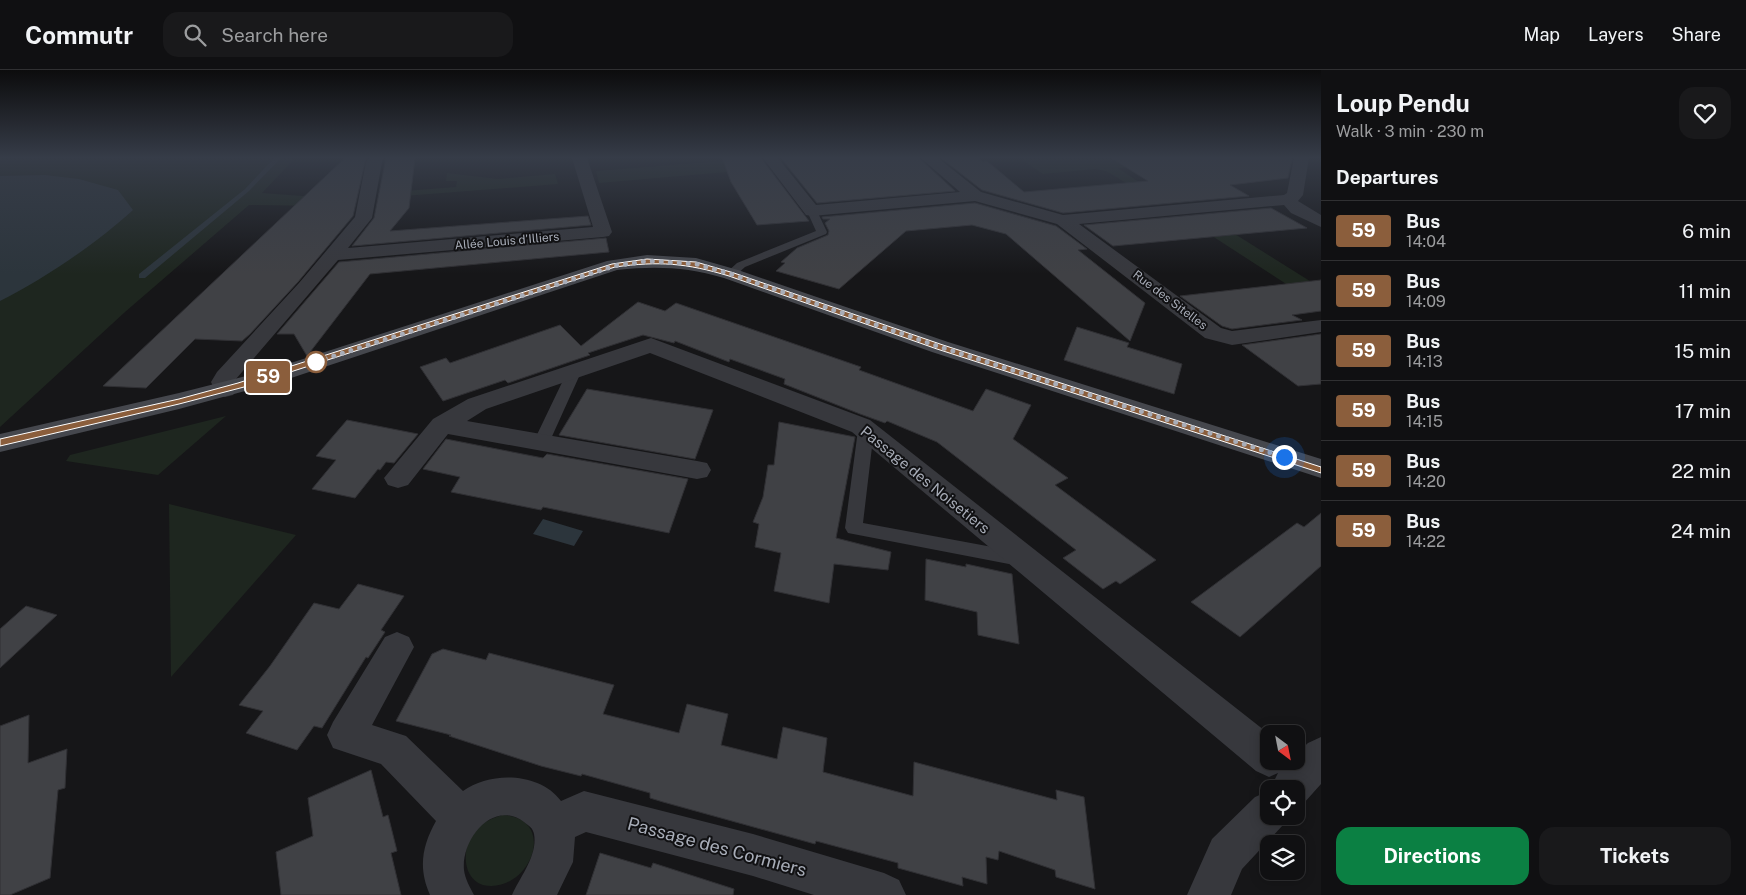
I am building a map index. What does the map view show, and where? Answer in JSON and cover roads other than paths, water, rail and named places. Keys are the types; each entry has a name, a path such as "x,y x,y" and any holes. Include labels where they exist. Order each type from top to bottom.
{"street":[{"path":"225,390 224,377 333,255 363,218 367,196"},
{"name":"Allée Louis d'Illiers","path":"333,255 603,232 591,196"},
{"path":"800,196 812,212 970,196"},
{"path":"977,196 1063,220 1269,200 1288,200 1292,196"},
{"path":"1288,200 1297,209 1321,222"},
{"name":"Rue des Sitelles","path":"1063,220 1213,333 1232,338 1321,326"},
{"path":"0,442 225,390 274,376 614,266 647,261 672,261 696,264 731,274 940,347 1321,469"},
{"name":"Passage des Noisetiers","path":"398,478 442,425 477,404 651,345 861,426 1260,751"},
{"path":"442,425 697,470"},
{"path":"397,647 346,736 393,749 461,817"},
{"path":"452,895 443,875 443,855 449,835 461,817 477,804 495,797 513,795 530,800 544,810 552,827 556,844 554,862 546,879 534,895"},
{"name":"Passage des Cormiers","path":"552,827 584,811 753,855 884,895"},
{"path":"1209,895 1227,854 1260,820"}],"lane":[{"path":"731,274 742,265 822,232 812,212"},
{"path":"542,443 575,370"},
{"path":"866,430 854,528 1024,560"}],"waterway":[{"path":"142,276 239,196"}]}
